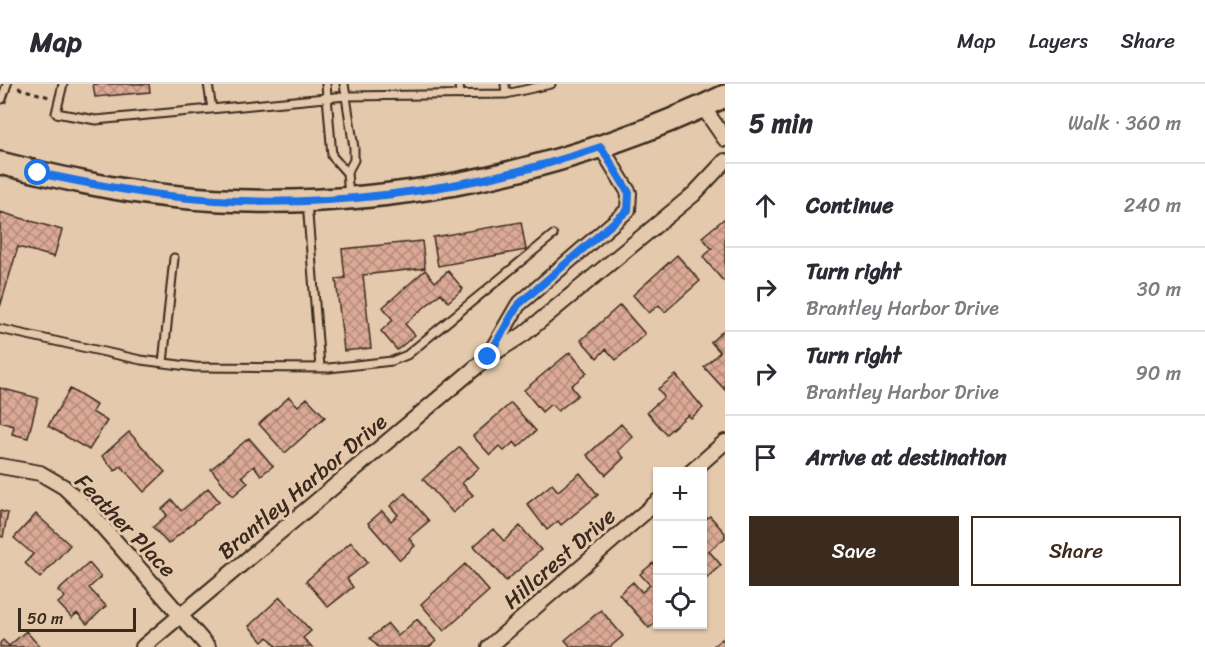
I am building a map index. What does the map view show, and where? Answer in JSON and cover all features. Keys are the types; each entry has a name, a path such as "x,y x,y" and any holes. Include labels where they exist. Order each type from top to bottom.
{"main road":[{"path":"0,163 76,181 171,196 262,201 387,194 479,181 538,166 657,128 725,96"}],"street":[{"path":"703,107 725,139"},
{"name":"Brantley Harbor Drive","path":"488,357 518,305 628,210 629,193 601,147"},
{"name":"Brantley Harbor Drive","path":"143,647 488,357 524,334 694,194 725,161"},
{"path":"697,467 725,442"},
{"name":"Feather Place","path":"0,466 40,473 64,488 88,510 208,647"},
{"name":"Hillcrest Drive","path":"489,647 653,504"}],"lane":[{"path":"63,84 56,113 96,120 328,97 506,94 551,84"},
{"path":"208,84 212,110"},
{"path":"326,84 332,156 347,172"},
{"path":"344,84 354,148 354,160 347,172 349,197"},
{"path":"459,84 460,95"},
{"path":"505,84 506,94"},
{"path":"0,98 2,99 10,85"},
{"path":"307,200 320,368"},
{"path":"0,329 141,360 195,367 320,368 401,359 553,235"},
{"path":"163,363 174,258"}],"path":[{"path":"10,85 49,97"}],"building":[{"path":"93,84 149,84 150,92 95,97"},
{"path":"0,212 62,230 54,257 18,247 0,307"},
{"path":"725,218 725,279 723,281 703,257 712,249 702,237"},
{"path":"521,222 526,250 438,266 433,237"},
{"path":"422,241 425,268 363,275 371,348 344,351 336,279 345,278 342,249"},
{"path":"677,255 700,281 665,312 659,305 649,313 633,295"},
{"path":"425,270 435,282 448,271 463,289 448,302 441,293 405,324 415,335 397,350 381,331 393,320 383,307"},
{"path":"620,305 645,334 616,360 606,349 597,358 581,340"},
{"path":"725,329 725,390 704,367 720,352 711,342"},
{"path":"570,352 587,373 571,386 578,395 558,411 551,404 542,412 524,390"},
{"path":"676,375 703,408 691,418 688,415 666,434 647,412 664,397 658,389"},
{"path":"0,388 38,398 28,438 12,434 14,426 0,422"},
{"path":"70,389 96,405 92,412 107,421 89,450 48,426"},
{"path":"289,397 298,406 307,398 325,417 285,453 259,424"},
{"path":"511,403 536,431 518,447 514,442 504,451 499,446 490,455 473,436"},
{"path":"621,424 633,437 618,451 624,458 606,475 587,455"},
{"path":"129,432 165,472 144,492 121,466 115,471 102,456"},
{"path":"249,438 273,466 261,475 254,466 242,476 248,483 233,496 211,469"},
{"path":"460,447 479,468 462,483 473,495 453,513 423,479"},
{"path":"580,473 598,495 561,525 558,521 547,530 527,504 552,484 558,491"},
{"path":"208,488 219,501 168,544 153,527 167,515 162,509 172,500 181,511"},
{"path":"405,493 429,521 409,538 415,546 400,560 368,523 382,511 391,521 398,515 390,506"},
{"path":"0,511 8,513 3,537 0,536"},
{"path":"36,514 70,545 40,578 25,563 33,554 14,538"},
{"path":"710,516 725,533 725,538 709,551 721,565 707,578 707,521"},
{"path":"520,526 541,550 506,581 474,546 493,529 504,541"},
{"path":"351,542 368,562 347,579 353,587 328,607 306,581"},
{"path":"89,563 101,577 89,588 106,606 87,624 77,613 72,618 58,603 65,597 58,591"},
{"path":"653,563 653,625 649,628 619,594 633,582 642,592 650,585 640,574"},
{"path":"465,564 489,591 444,631 421,604"},
{"path":"280,597 311,631 303,638 312,647 277,647 268,637 263,642 249,626"},
{"path":"601,610 623,636 610,647 571,647 565,640"},
{"path":"417,619 436,641 429,647 378,647 370,638 388,624 398,636"},
{"path":"26,631 40,647 0,647 3,640 9,646"},
{"path":"722,639 725,647 712,647"}],"route":[{"path":"38,173 171,196 273,201 307,200 387,194 479,181 569,158 601,147 629,193 628,210 518,305 488,357"}]}
